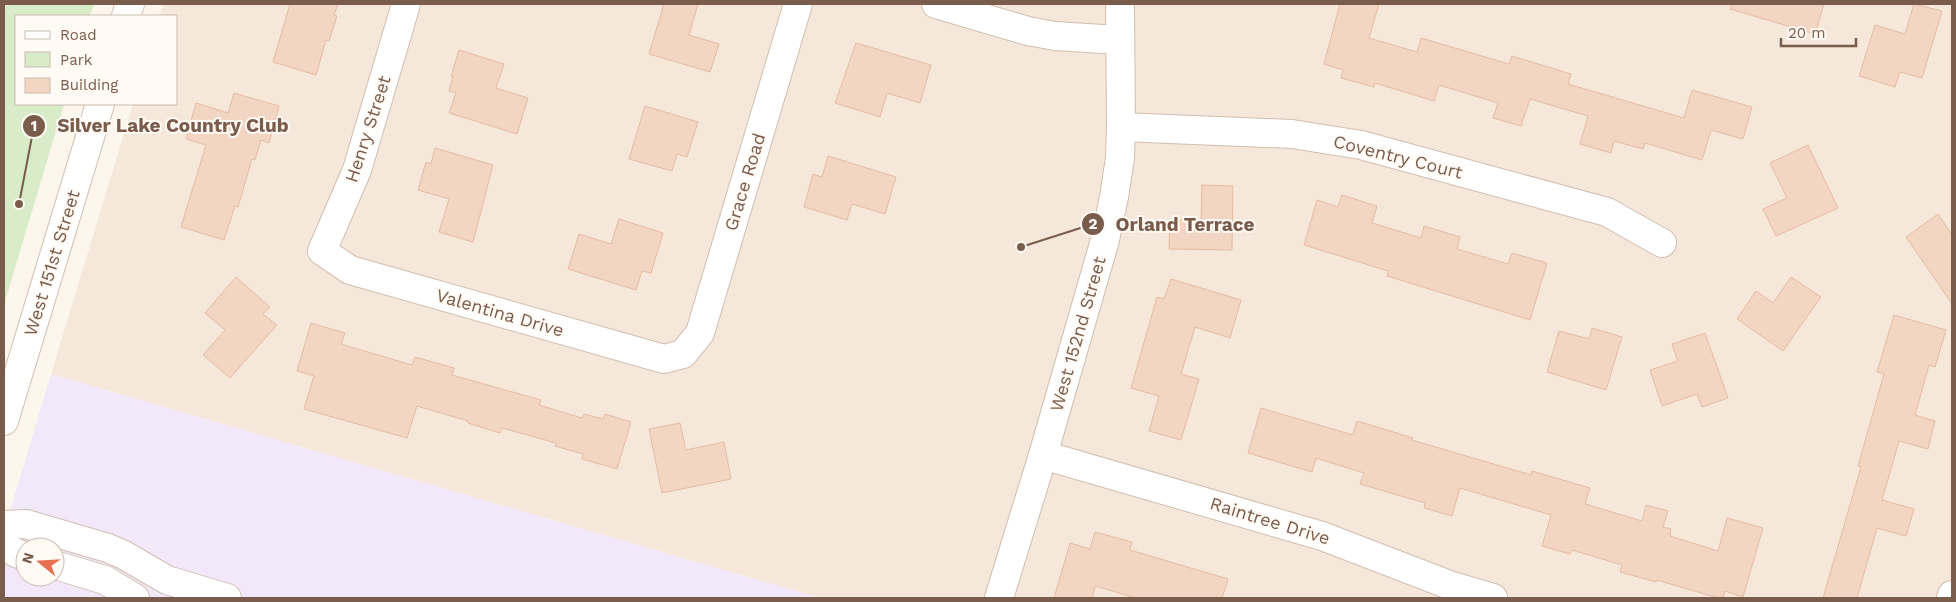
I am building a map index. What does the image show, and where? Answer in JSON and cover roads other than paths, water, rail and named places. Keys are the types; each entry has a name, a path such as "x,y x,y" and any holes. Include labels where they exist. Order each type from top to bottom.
{"street":[{"name":"Henry Street","path":"322,250 357,170 406,4"},
{"name":"Grace Road","path":"683,354 700,333 798,4"},
{"path":"936,4 1028,31 1055,36 1119,40"},
{"name":"West 152nd Street","path":"1000,598 1106,240 1120,158 1120,4"},
{"name":"West 151st Street","path":"4,421 100,105"},
{"name":"Coventry Court","path":"1121,127 1292,134 1361,145 1607,212 1662,243"},
{"name":"Valentina Drive","path":"322,250 350,270 664,359 683,354"},
{"name":"Raintree Drive","path":"1043,455 1322,536 1452,586 1493,598"},
{"path":"4,525 26,524 108,548 167,580 227,598"},
{"path":"4,546 15,552"},
{"path":"65,568 105,580 135,598"}],"place":[{"name":"Silver Lake Country Club","path":"19,204"},
{"name":"Orland Terrace","path":"1021,247"}]}
